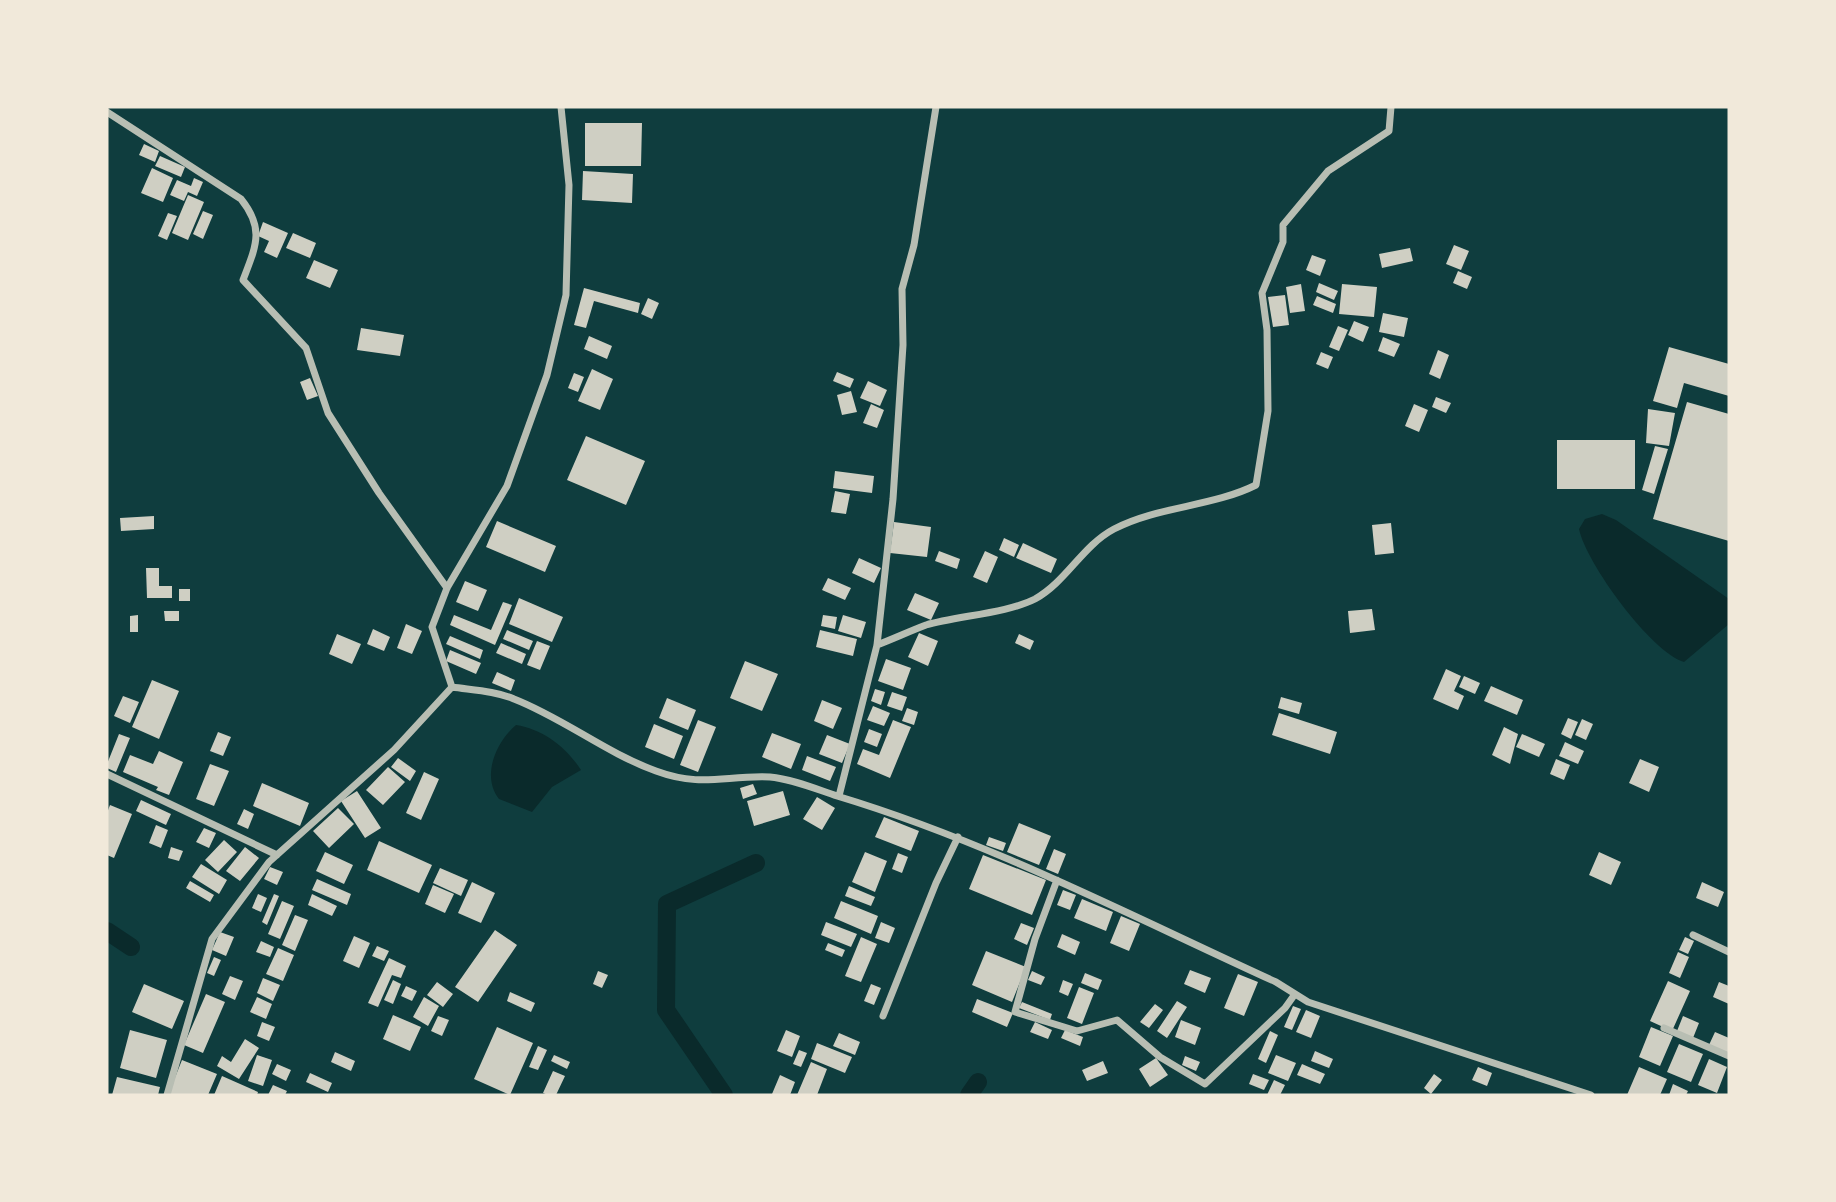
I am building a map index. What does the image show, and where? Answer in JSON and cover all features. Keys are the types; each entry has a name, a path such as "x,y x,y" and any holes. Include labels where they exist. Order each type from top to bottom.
{"street":[{"path":"452,687 432,627 447,588 508,486 547,375 566,295 569,185 561,107"},
{"path":"839,796 877,645 893,499 902,345 902,289 914,245 936,107"},
{"path":"877,645 926,626 1032,600 1058,584 1086,550 1114,529 1171,510 1240,494 1256,485 1268,411 1267,330 1262,293 1283,242 1283,225 1328,171 1390,131 1391,107"},
{"path":"107,112 241,199 255,216 257,242 243,280 306,348 328,413 379,493 447,588"},
{"path":"452,687 513,698 614,753 655,771 692,782 716,781 735,776 775,778 839,796 958,837 1276,982 1308,1002 1591,1095"},
{"path":"167,1095 212,939 277,855 394,750 452,687"},
{"path":"107,774 277,855"},
{"path":"883,1016 936,883 958,837"},
{"path":"1057,880 1035,939 1015,1012 1077,1031 1117,1020 1160,1057 1205,1084 1285,1008 1295,994"},
{"path":"1693,935 1729,952"},
{"path":"1664,1028 1729,1056"}],"water":[{"path":"1602,514 1616,520 1729,599 1729,624 1684,662 1670,655 1638,624 1594,563 1579,529 1585,519"},
{"path":"516,725 545,735 569,754 581,770 552,787 532,812 499,799 491,780 497,750"}],"building":[{"path":"585,123 642,123 641,166 585,166"},
{"path":"144,144 159,151 155,162 139,155"},
{"path":"160,156 185,167 181,177 155,166"},
{"path":"152,168 173,178 163,202 141,193"},
{"path":"583,171 633,174 632,203 582,200"},
{"path":"194,178 203,182 197,196 188,192 184,201 170,195 177,180 191,186"},
{"path":"188,195 204,202 188,240 172,233"},
{"path":"203,211 213,215 203,239 193,234"},
{"path":"168,213 177,216 167,240 158,236"},
{"path":"263,222 288,233 277,258 264,252 269,241 258,236"},
{"path":"293,233 316,243 310,258 286,248"},
{"path":"1454,245 1469,251 1461,270 1446,264"},
{"path":"1410,248 1413,261 1382,268 1379,254"},
{"path":"1312,255 1326,260 1320,276 1306,270"},
{"path":"314,260 338,270 330,288 306,278"},
{"path":"1458,271 1472,277 1467,289 1453,283"},
{"path":"1319,283 1338,291 1334,300 1316,292"},
{"path":"1301,284 1305,311 1290,313 1286,287"},
{"path":"1342,284 1377,287 1374,317 1339,314"},
{"path":"584,288 640,303 638,313 594,301 586,328 574,325"},
{"path":"1285,295 1289,325 1273,327 1268,297"},
{"path":"1317,296 1336,304 1333,313 1313,305"},
{"path":"648,298 659,303 652,319 641,314"},
{"path":"1383,313 1408,318 1404,337 1379,332"},
{"path":"1354,321 1369,327 1363,342 1348,335"},
{"path":"1338,326 1348,330 1339,351 1329,347"},
{"path":"361,328 404,335 400,356 357,350"},
{"path":"589,336 612,346 607,359 584,349"},
{"path":"1383,337 1400,344 1394,357 1378,351"},
{"path":"1669,347 1729,364 1729,396 1684,383 1677,408 1653,401"},
{"path":"1438,350 1449,355 1440,379 1429,374"},
{"path":"1321,352 1333,357 1328,369 1316,364"},
{"path":"592,369 613,379 600,410 578,401"},
{"path":"837,372 854,379 850,388 833,381"},
{"path":"574,373 584,377 578,392 568,388"},
{"path":"310,378 318,396 307,400 300,382"},
{"path":"868,381 887,390 880,406 860,398"},
{"path":"851,391 857,412 842,415 837,395"},
{"path":"1436,397 1451,403 1446,413 1432,407"},
{"path":"1687,402 1729,414 1729,541 1653,519"},
{"path":"871,404 884,410 877,428 863,423"},
{"path":"1414,404 1428,410 1419,432 1405,426"},
{"path":"1648,409 1675,413 1669,446 1646,443"},
{"path":"586,436 645,461 626,505 567,480"},
{"path":"1557,440 1635,440 1635,489 1557,489"},
{"path":"1655,446 1668,449 1654,494 1642,490"},
{"path":"835,471 874,476 872,493 833,488"},
{"path":"835,491 850,494 846,514 831,512"},
{"path":"154,516 154,529 121,531 120,518"},
{"path":"497,521 556,546 545,572 486,547"},
{"path":"894,522 931,527 927,557 890,553"},
{"path":"1391,523 1394,553 1375,555 1372,525"},
{"path":"1004,538 1019,545 1014,557 999,550"},
{"path":"1023,543 1057,559 1051,573 1016,558"},
{"path":"939,551 960,559 957,569 935,561"},
{"path":"985,551 998,557 987,583 973,577"},
{"path":"859,558 881,568 874,583 852,573"},
{"path":"146,568 159,568 159,586 172,586 172,598 147,598"},
{"path":"828,578 851,588 845,600 822,590"},
{"path":"465,581 487,590 478,611 456,602"},
{"path":"179,589 190,589 190,601 179,601"},
{"path":"915,593 939,603 931,620 907,610"},
{"path":"519,598 563,617 552,642 509,624"},
{"path":"503,602 512,605 495,645 450,625 454,615 491,630"},
{"path":"1372,609 1375,630 1350,633 1348,611"},
{"path":"164,611 179,611 179,621 165,621"},
{"path":"138,615 138,632 130,632 130,616"},
{"path":"823,615 837,617 835,629 821,626"},
{"path":"843,615 866,622 861,638 838,631"},
{"path":"406,624 422,631 412,654 397,648"},
{"path":"373,629 390,637 384,651 367,644"},
{"path":"507,630 533,641 529,650 503,639"},
{"path":"820,630 857,639 853,656 816,647"},
{"path":"919,633 938,641 928,666 908,657"},
{"path":"337,634 361,644 352,664 329,654"},
{"path":"1019,634 1034,641 1030,650 1015,643"},
{"path":"450,636 483,650 480,659 446,644"},
{"path":"537,641 550,646 540,670 527,665"},
{"path":"501,643 526,654 522,664 496,653"},
{"path":"450,650 481,663 476,674 446,661"},
{"path":"886,659 911,668 903,690 878,681"},
{"path":"745,661 778,674 762,711 730,698"},
{"path":"1446,669 1461,676 1454,691 1464,696 1458,710 1433,699"},
{"path":"497,672 515,680 511,691 492,683"},
{"path":"1464,676 1480,683 1475,694 1459,687"},
{"path":"152,680 179,691 159,739 132,727"},
{"path":"1491,686 1523,700 1517,715 1484,701"},
{"path":"875,689 885,692 881,705 871,701"},
{"path":"892,692 907,697 902,711 887,706"},
{"path":"123,696 139,702 130,723 114,716"},
{"path":"1281,697 1302,703 1299,714 1278,708"},
{"path":"667,698 696,710 688,730 659,718"},
{"path":"822,700 842,708 833,729 814,721"},
{"path":"873,706 890,713 884,726 867,720"},
{"path":"907,708 918,712 914,725 902,721"},
{"path":"1279,713 1337,732 1330,754 1272,735"},
{"path":"1568,718 1578,722 1571,739 1561,734"},
{"path":"1582,719 1593,724 1586,740 1575,735"},
{"path":"698,720 716,727 698,772 680,765"},
{"path":"893,720 911,727 890,778 857,764 863,749 879,755"},
{"path":"654,724 683,736 674,759 645,747"},
{"path":"1504,727 1518,734 1510,764 1492,755"},
{"path":"869,729 882,734 877,747 864,742"},
{"path":"218,732 231,737 223,756 210,751"},
{"path":"772,733 801,744 791,769 762,757"},
{"path":"119,734 130,738 116,772 107,768 107,764"},
{"path":"1522,734 1545,744 1539,757 1516,747"},
{"path":"827,735 850,744 842,763 819,754"},
{"path":"1565,742 1584,751 1578,764 1559,756"},
{"path":"159,751 183,762 169,795 156,790 158,787 123,772 130,755 153,764"},
{"path":"807,756 836,767 830,781 802,770"},
{"path":"398,758 416,771 410,781 391,767"},
{"path":"1556,759 1570,765 1564,780 1550,774"},
{"path":"1640,759 1659,767 1649,792 1629,783"},
{"path":"210,764 229,771 214,806 196,799"},
{"path":"388,767 405,782 383,805 366,790"},
{"path":"424,772 439,779 421,820 406,813"},
{"path":"262,783 309,803 300,826 253,806"},
{"path":"753,784 757,794 743,799 740,788"},
{"path":"357,791 381,828 365,838 341,801"},
{"path":"783,791 790,815 754,826 747,801"},
{"path":"817,797 835,808 822,830 803,819"},
{"path":"141,800 171,814 166,825 136,811"},
{"path":"110,805 132,814 114,858 107,855 107,813"},
{"path":"338,808 354,824 329,848 313,831"},
{"path":"244,809 254,814 248,829 237,824"},
{"path":"884,817 919,831 911,851 875,837"},
{"path":"1019,823 1051,836 1039,865 1007,852"},
{"path":"156,825 168,830 161,848 149,843"},
{"path":"204,828 216,833 209,848 196,842"},
{"path":"989,837 1006,843 1003,851 986,845"},
{"path":"224,840 237,852 218,872 205,860"},
{"path":"379,841 432,865 419,893 367,870"},
{"path":"171,847 183,851 179,861 168,858"},
{"path":"245,847 259,858 240,881 226,871"},
{"path":"1054,849 1066,854 1058,874 1046,869"},
{"path":"325,852 353,865 344,884 316,871"},
{"path":"865,852 887,861 875,892 852,882"},
{"path":"1599,852 1621,862 1611,885 1589,875"},
{"path":"898,853 908,857 902,873 892,869"},
{"path":"983,855 1046,880 1032,915 969,889"},
{"path":"201,864 227,880 219,894 192,877"},
{"path":"270,867 283,872 277,885 264,879"},
{"path":"440,868 468,880 461,896 433,883"},
{"path":"317,879 351,894 347,905 312,890"},
{"path":"190,881 214,895 210,902 186,888"},
{"path":"472,882 495,893 481,923 458,913"},
{"path":"1702,882 1724,892 1718,907 1696,898"},
{"path":"433,885 454,894 445,913 425,904"},
{"path":"849,886 875,897 871,906 845,896"},
{"path":"1063,890 1076,895 1070,910 1057,905"},
{"path":"258,894 267,898 261,912 252,908"},
{"path":"274,894 279,896 267,925 262,922"},
{"path":"312,894 337,906 332,916 308,905"},
{"path":"1082,899 1113,912 1106,931 1074,918"},
{"path":"282,901 294,906 280,939 268,934"},
{"path":"841,901 878,916 871,934 834,918"},
{"path":"295,915 308,920 295,951 282,945"},
{"path":"1121,916 1140,924 1129,951 1110,943"},
{"path":"826,922 857,934 851,947 821,935"},
{"path":"881,922 895,928 889,943 875,938"},
{"path":"1021,923 1034,928 1027,945 1014,939"},
{"path":"495,930 517,945 478,1002 455,987"},
{"path":"220,932 234,937 226,956 212,950"},
{"path":"1062,934 1080,942 1075,955 1057,947"},
{"path":"354,936 370,943 359,968 343,961"},
{"path":"861,937 877,944 861,982 845,976"},
{"path":"1685,937 1694,941 1688,954 1679,950"},
{"path":"261,941 274,947 270,957 256,952"},
{"path":"828,943 845,950 842,957 825,950"},
{"path":"377,946 389,951 384,961 372,956"},
{"path":"278,948 294,955 283,981 266,974"},
{"path":"986,951 1026,967 1012,1002 972,985"},
{"path":"1678,952 1689,957 1680,978 1669,973"},
{"path":"214,957 221,960 214,976 207,973"},
{"path":"389,958 406,966 401,978 392,975 378,1007 368,1003"},
{"path":"1190,970 1211,978 1205,993 1184,984"},
{"path":"598,971 608,975 602,988 593,984"},
{"path":"1032,971 1045,977 1041,985 1028,980"},
{"path":"1085,973 1102,980 1098,990 1081,983"},
{"path":"1238,974 1258,982 1244,1016 1224,1008"},
{"path":"230,976 243,981 235,1000 222,994"},
{"path":"263,978 280,985 273,1001 257,993"},
{"path":"393,980 401,984 393,1004 384,1000"},
{"path":"1063,980 1073,984 1068,996 1059,992"},
{"path":"1668,981 1690,991 1672,1031 1650,1021"},
{"path":"437,982 453,994 443,1007 427,995"},
{"path":"1719,982 1729,986 1729,1004 1713,997"},
{"path":"144,984 184,1001 172,1029 132,1012"},
{"path":"871,984 881,988 874,1005 864,1001"},
{"path":"406,986 417,991 412,1001 401,996"},
{"path":"1079,987 1094,993 1082,1024 1067,1018"},
{"path":"510,992 535,1003 531,1012 507,1001"},
{"path":"206,994 225,1002 203,1053 184,1045"},
{"path":"257,997 272,1004 266,1019 250,1012"},
{"path":"424,997 439,1006 428,1026 413,1017"},
{"path":"977,999 1013,1013 1007,1027 972,1012"},
{"path":"1177,1001 1187,1007 1167,1038 1157,1031"},
{"path":"1022,1002 1052,1014 1050,1020 1019,1008"},
{"path":"1155,1004 1163,1010 1149,1028 1140,1022"},
{"path":"1293,1006 1301,1009 1292,1030 1284,1027"},
{"path":"1306,1010 1320,1016 1311,1038 1296,1032"},
{"path":"393,1015 421,1027 410,1051 383,1039"},
{"path":"438,1016 449,1020 442,1036 431,1031"},
{"path":"1683,1016 1699,1023 1693,1038 1677,1031"},
{"path":"1181,1020 1201,1028 1195,1045 1175,1037"},
{"path":"262,1022 275,1027 269,1041 257,1036"},
{"path":"1035,1022 1052,1030 1048,1039 1030,1032"},
{"path":"497,1027 533,1043 510,1095 474,1079"},
{"path":"1651,1027 1673,1036 1660,1066 1639,1057"},
{"path":"130,1030 167,1040 156,1078 120,1068"},
{"path":"786,1030 800,1036 792,1057 777,1051"},
{"path":"1065,1030 1083,1037 1080,1046 1061,1038"},
{"path":"1270,1031 1278,1035 1266,1063 1258,1059"},
{"path":"1715,1032 1729,1038 1729,1054 1709,1045"},
{"path":"839,1033 860,1042 855,1055 833,1046"},
{"path":"245,1039 259,1048 239,1079 217,1066 222,1056 231,1062"},
{"path":"817,1043 852,1057 845,1073 811,1059"},
{"path":"1679,1044 1703,1054 1691,1082 1667,1072"},
{"path":"538,1046 547,1050 538,1070 529,1067"},
{"path":"799,1050 807,1053 801,1067 793,1064"},
{"path":"1315,1051 1333,1059 1329,1068 1311,1061"},
{"path":"335,1052 355,1061 351,1071 331,1062"},
{"path":"257,1055 272,1060 263,1086 248,1081"},
{"path":"554,1055 570,1062 567,1069 551,1061"},
{"path":"1276,1055 1296,1063 1288,1081 1268,1073"},
{"path":"1185,1056 1200,1062 1196,1071 1182,1065"},
{"path":"1156,1058 1168,1075 1150,1087 1139,1069"},
{"path":"1709,1059 1727,1067 1717,1093 1698,1085"},
{"path":"182,1060 217,1074 208,1095 168,1095"},
{"path":"1103,1061 1108,1073 1087,1081 1082,1070"},
{"path":"811,1062 827,1069 817,1095 797,1095"},
{"path":"277,1064 291,1070 286,1081 272,1074"},
{"path":"1302,1064 1325,1074 1320,1084 1297,1075"},
{"path":"1478,1067 1492,1073 1487,1086 1472,1080"},
{"path":"1639,1067 1667,1079 1660,1095 1627,1095"},
{"path":"553,1071 565,1076 556,1095 548,1095 543,1093"},
{"path":"310,1073 332,1083 328,1092 306,1082"},
{"path":"1253,1074 1269,1080 1264,1090 1249,1084"},
{"path":"1434,1074 1442,1080 1431,1094 1424,1088"},
{"path":"780,1075 795,1082 790,1095 772,1094"},
{"path":"222,1076 258,1092 257,1095 214,1095"},
{"path":"117,1077 160,1087 158,1095 112,1095"},
{"path":"1274,1080 1285,1085 1280,1095 1267,1095"},
{"path":"1673,1084 1688,1091 1686,1095 1669,1095"},
{"path":"273,1085 287,1091 285,1095 268,1095"}],"waterway":[{"path":"724,1095 666,1010 667,904 756,863"},
{"path":"107,931 131,947"},
{"path":"969,1095 978,1082"}]}
